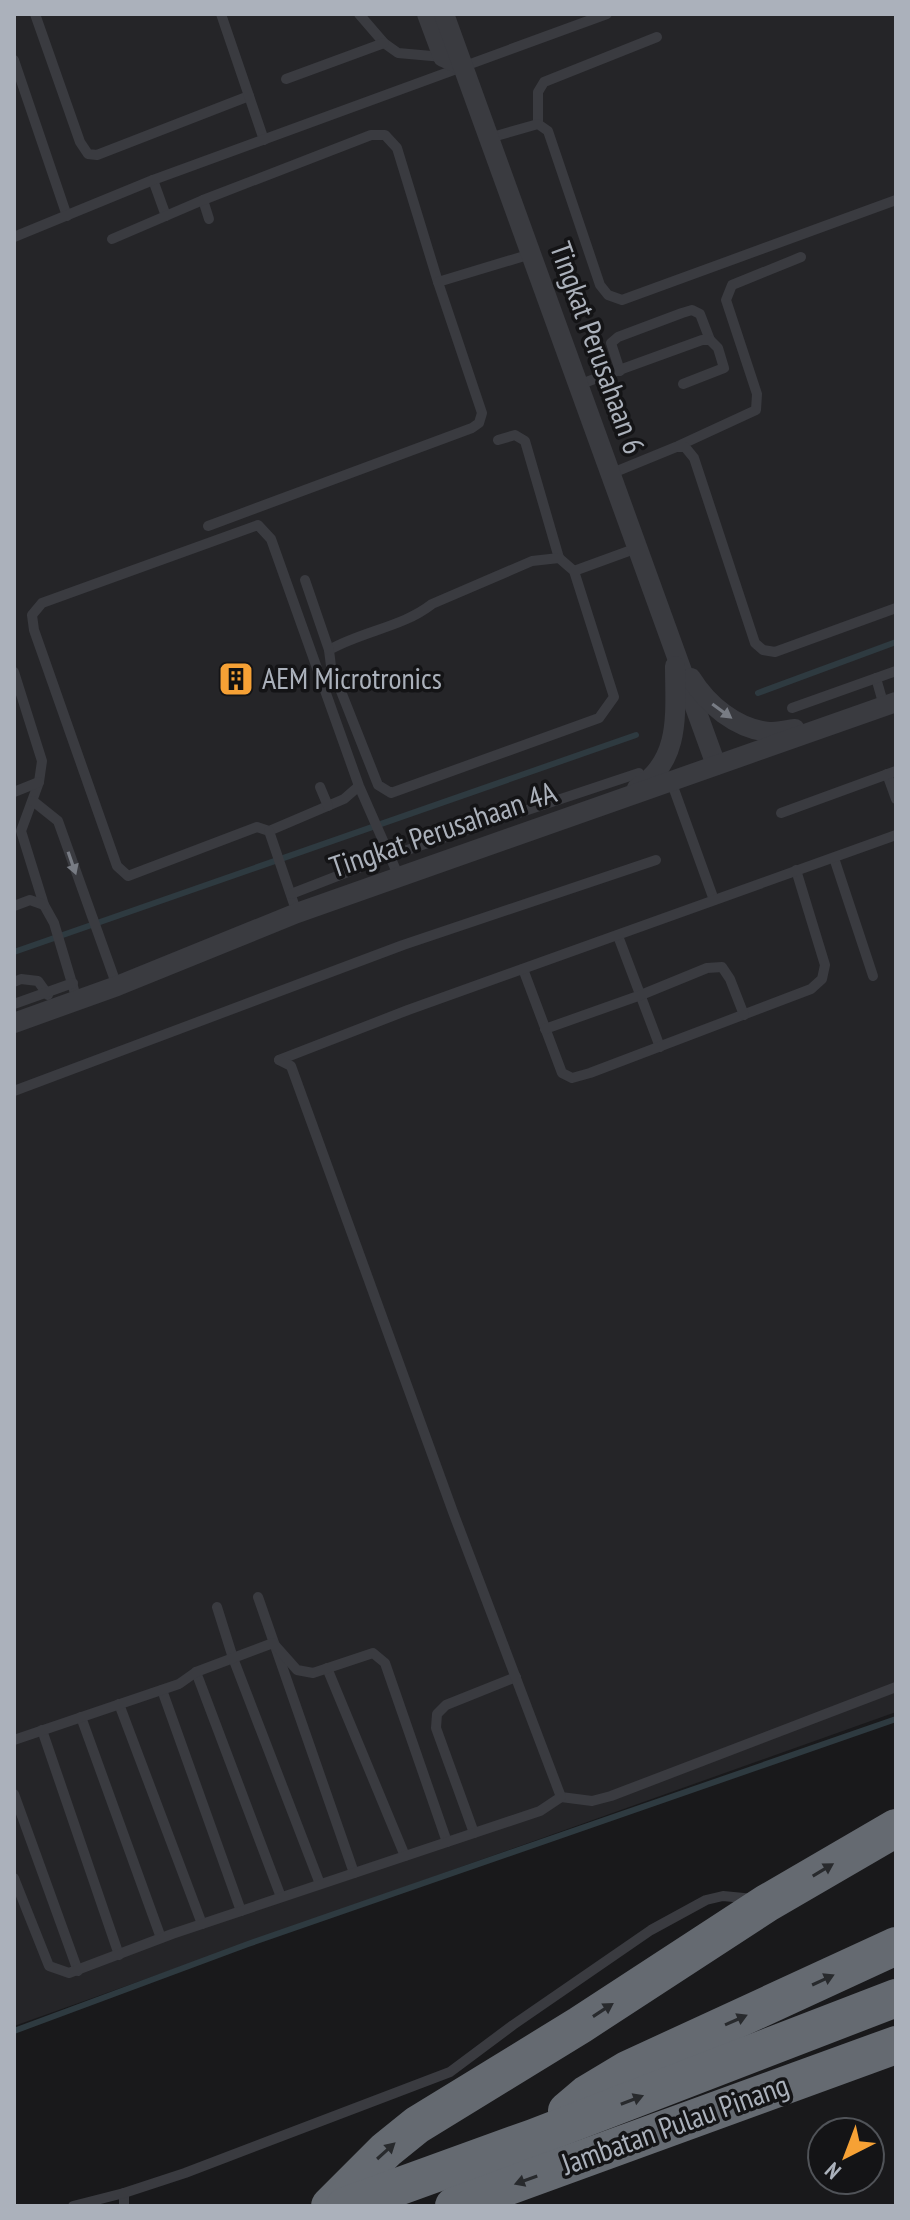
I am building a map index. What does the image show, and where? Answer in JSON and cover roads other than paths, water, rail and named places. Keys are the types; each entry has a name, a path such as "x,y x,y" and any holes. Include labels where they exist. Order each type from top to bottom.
{"highway":[{"path":"330,2206 386,2150 417,2125 580,2025 767,1903 896,1828"},
{"name":"Jambatan Pulau Pinang","path":"533,2138 587,2094 627,2070 896,1946"},
{"name":"Jambatan Pulau Pinang","path":"345,2206 533,2138 896,1998"},
{"name":"Jambatan Pulau Pinang","path":"454,2206 896,2045"},
{"path":"819,2073 896,2064"}],"street":[{"path":"427,14 443,57 463,66"},
{"name":"Tingkat Perusahaan 6","path":"444,14 716,765"},
{"name":"Tingkat Perusahaan 6","path":"674,650 697,688 716,708 740,723 768,732 837,723"},
{"name":"Tingkat Perusahaan 6","path":"606,797 648,782 667,756 677,722 674,650"},
{"name":"Tingkat Perusahaan 4A","path":"14,1023 50,1001 75,992 117,986 294,904 399,877 606,797 671,781 890,704"}],"lane":[{"path":"35,14 80,142 88,154 97,155 249,96"},
{"path":"221,14 264,140"},
{"path":"359,14 384,43 398,53 443,57"},
{"path":"14,237 153,180 607,14"},
{"path":"538,124 538,92 544,82 657,37"},
{"path":"286,79 384,43"},
{"path":"14,60 67,216"},
{"path":"489,138 538,124"},
{"path":"538,124 548,131 600,285 608,295 622,300 896,200"},
{"path":"112,239 371,135 385,135 397,148 482,413 479,423 208,526"},
{"path":"153,180 166,216"},
{"path":"203,200 209,219"},
{"path":"438,282 531,254"},
{"path":"610,474 756,410 757,394 726,300 732,285 801,257"},
{"path":"620,371 611,343 618,337 692,310 700,314 710,340 718,348 724,368 683,384"},
{"path":"578,385 702,340 710,340"},
{"path":"305,580 329,650 331,666 378,785 391,793 599,718 614,697 574,571 559,558 525,441 515,435 498,440"},
{"path":"676,447 685,447 694,458 755,643 763,650 775,652 896,608"},
{"path":"359,786 344,799 269,831 257,827 128,876 117,866 34,630 32,615 42,603 244,527 258,525 271,539 359,786 399,877"},
{"path":"574,571 637,548"},
{"path":"329,650 418,615 432,604 532,561 559,558"},
{"path":"792,708 896,671"},
{"path":"14,672 42,761 39,782 21,831 75,992"},
{"path":"876,678 890,704"},
{"path":"781,813 892,772 896,799"},
{"path":"269,831 294,904 389,856 606,797 639,773"},
{"path":"671,781 714,900"},
{"path":"14,792 39,782"},
{"path":"320,787 328,806"},
{"path":"33,801 58,821 117,986"},
{"path":"561,1797 291,1066 279,1060 408,1010 895,837"},
{"path":"432,842 439,863"},
{"path":"834,858 873,976"},
{"path":"14,1091 403,945 656,860"},
{"path":"523,969 562,1073 572,1078 660,1047 811,989 822,979 825,965 796,870"},
{"path":"14,906 30,900 44,905"},
{"path":"618,936 660,1047"},
{"path":"545,1029 707,968 722,967 744,1015"},
{"path":"14,982 21,979 38,981 50,1001 14,1004"},
{"path":"258,1597 354,1873"},
{"path":"217,1607 233,1658 320,1884"},
{"path":"14,1740 179,1684 196,1672 273,1643"},
{"path":"273,1643 297,1670 313,1673 373,1653 385,1663 447,1842"},
{"path":"327,1668 405,1856"},
{"path":"196,1672 281,1897"},
{"path":"474,1833 436,1728 437,1714 446,1705 516,1677"},
{"path":"14,1878 49,1966 69,1973 161,1938 540,1811 561,1797 592,1801 611,1796 896,1687"},
{"path":"162,1690 241,1911"},
{"path":"119,1704 202,1924"},
{"path":"81,1717 161,1938"},
{"path":"42,1730 119,1955"},
{"path":"14,1794 78,1971"},
{"path":"73,2206 124,2193 450,2072 651,1930 706,1900 723,1896 747,1897 767,1903"},
{"path":"124,2193 124,2206"}],"waterway":[{"path":"758,693 896,642"},
{"path":"14,952 636,735"},
{"path":"14,2031 248,1944 896,1719"}],"place":[{"name":"AEM Microtronics","path":"236,679"}]}
